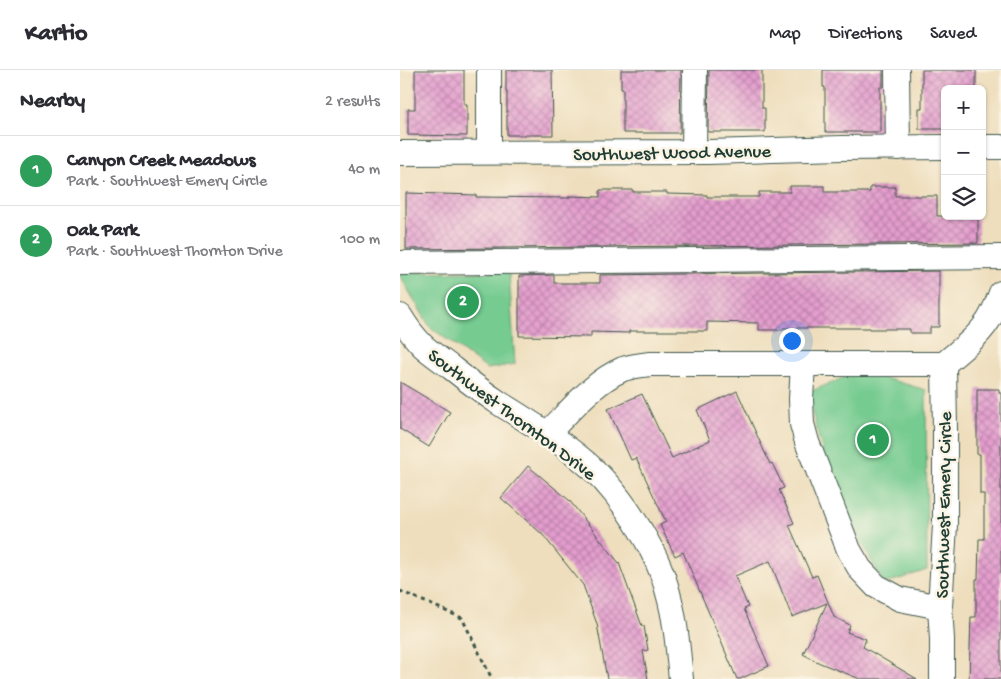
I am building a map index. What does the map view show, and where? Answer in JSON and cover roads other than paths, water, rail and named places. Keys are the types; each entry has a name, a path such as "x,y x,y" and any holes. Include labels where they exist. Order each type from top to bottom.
{"street":[{"path":"488,70 489,152"},
{"path":"694,152 695,70"},
{"path":"897,70 898,148"},
{"path":"986,147 1001,146"},
{"name":"Southwest Wood Avenue","path":"400,153 694,152 941,147"},
{"path":"400,263 1001,257"},
{"path":"547,434 604,379 625,368 650,364 944,364 985,325 996,318 1001,293"},
{"name":"Southwest Thornton Drive","path":"400,316 423,346 483,392 580,458 597,473 624,506 646,539 668,592 676,630 681,679"},
{"name":"Southwest Emery Circle","path":"803,364 802,424 849,550 860,569 876,586 900,599 940,607 945,525 944,364"},
{"path":"940,607 942,679"}],"place":[{"name":"Oak Park","path":"463,302"},
{"name":"Canyon Creek Meadows","path":"873,440"}]}
